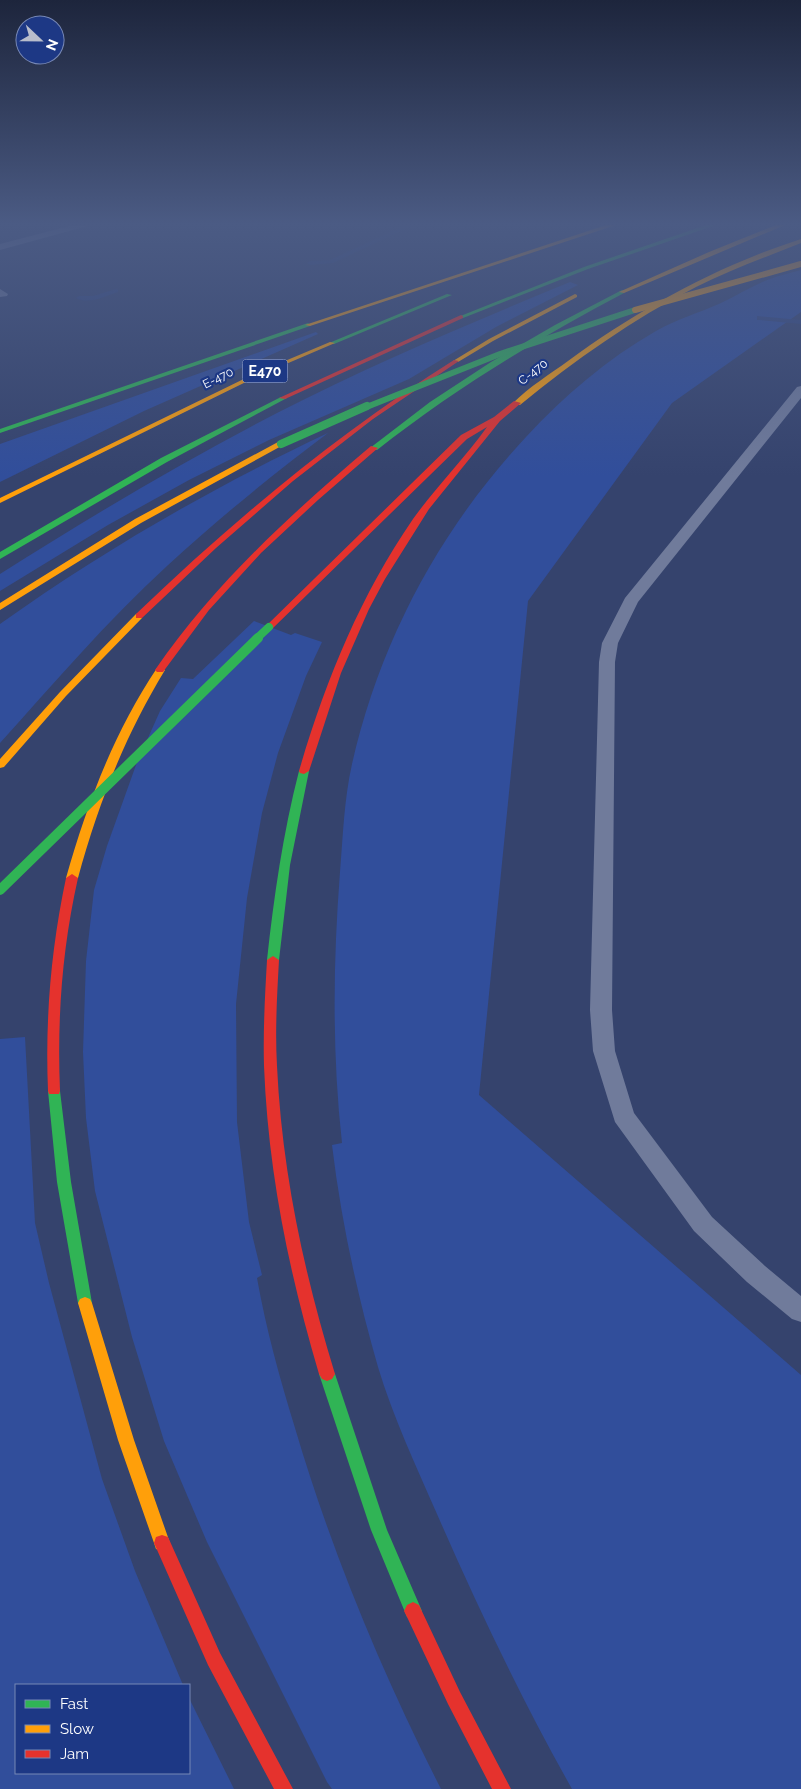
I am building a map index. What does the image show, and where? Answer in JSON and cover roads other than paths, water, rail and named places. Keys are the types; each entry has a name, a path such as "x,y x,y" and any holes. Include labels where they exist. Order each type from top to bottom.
{"highway":[{"path":"0,431 352,308"},
{"name":"E-470","path":"0,501 256,375 417,308"},
{"path":"0,556 98,497 178,452 349,365 481,308"},
{"path":"0,764 54,703 147,605 216,540 289,477 355,427 422,382 512,327 550,308"},
{"path":"284,1789 251,1729 178,1582 123,1437 88,1318 73,1241 59,1142 53,1037 57,951 73,868 117,749 133,714 149,686 185,636 225,588 286,525 329,485 415,415 505,354 591,308"},
{"path":"0,607 91,548 186,492 247,460 359,409 444,374 534,341 641,308"},
{"name":"C-470","path":"497,419 569,361 652,308"},
{"path":"0,890 464,437 497,419"},
{"path":"497,419 477,448 438,493 404,539 371,597 349,642 335,677 306,764 289,834 271,962 269,1029 272,1108 282,1193 308,1308 332,1396 399,1579 466,1723 502,1789"}],"lane":[{"path":"801,390 796,405 631,600 610,643 607,662 601,1010 604,1051 623,1116 703,1224 756,1274 801,1311"}],"waterway":[{"path":"760,318 801,322"}]}
